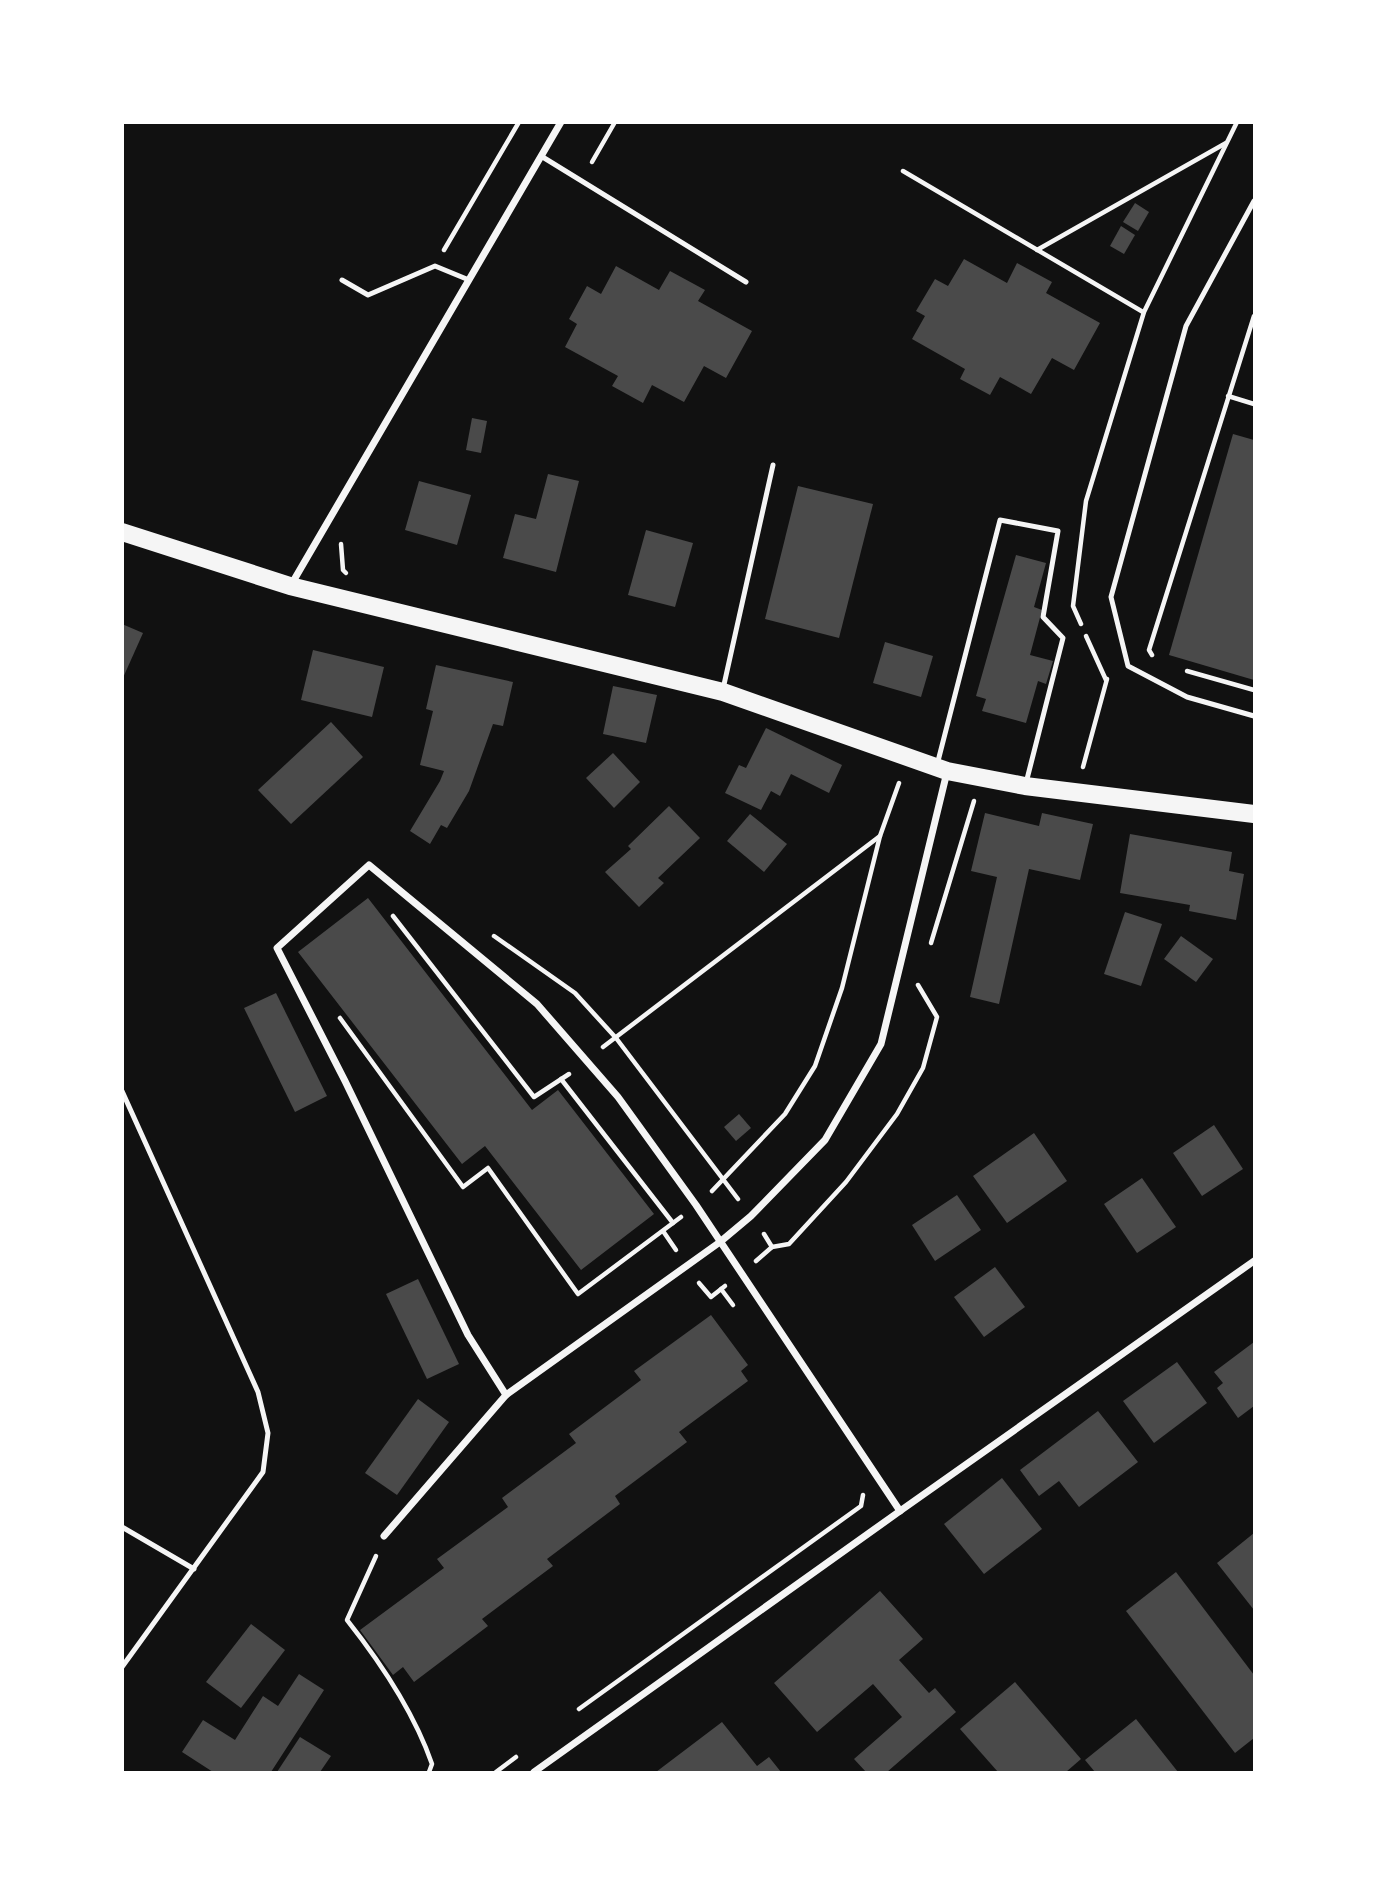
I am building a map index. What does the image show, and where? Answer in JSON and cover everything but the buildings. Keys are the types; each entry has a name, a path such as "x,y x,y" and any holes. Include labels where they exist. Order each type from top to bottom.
{"main road":[{"path":"122,532 290,586 723,692 941,769 1025,786 1255,814"}],"street":[{"path":"290,586 561,122"},
{"path":"384,1536 506,1395 720,1242 751,1216 825,1140 881,1044 941,769"},
{"path":"506,1395 468,1335 277,948 369,865 537,1004 588,1060 696,1205 900,1511"},
{"path":"534,1773 1255,1261"}],"lane":[{"path":"541,156 746,282"},
{"path":"1255,201 1186,326 1111,597 1128,666 1187,697 1255,716"},
{"path":"342,280 368,295 435,265 469,279"},
{"path":"723,692 773,465"},
{"path":"941,769 1000,520 1058,531 1043,617 1063,638 1025,786"},
{"path":"122,1091 257,1392 268,1433 263,1472 122,1667"},
{"path":"122,1527 194,1569"}],"path":[{"path":"435,265 519,122"},
{"path":"581,181 615,122"},
{"path":"1081,775 1106,680 1073,607 1086,501 1143,312 1237,122"},
{"path":"1037,250 1227,142"},
{"path":"903,171 1143,312"},
{"path":"1106,680 1149,650 1255,316"},
{"path":"1228,396 1255,404"},
{"path":"1149,650 1154,661"},
{"path":"1179,668 1255,690"},
{"path":"337,1014 463,1187 488,1168 578,1294 696,1205 724,1180 785,1114 815,1066 842,988 880,836 899,781"},
{"path":"392,915 534,1097 588,1060 880,836"},
{"path":"616,1038 724,1180"},
{"path":"561,1079 673,1223"},
{"path":"721,1289 737,1311"},
{"path":"579,1710 861,1506 865,1489"},
{"path":"384,1536 347,1620 376,1656 424,1740 432,1764 429,1773"},
{"path":"496,1773 517,1757"}]}
